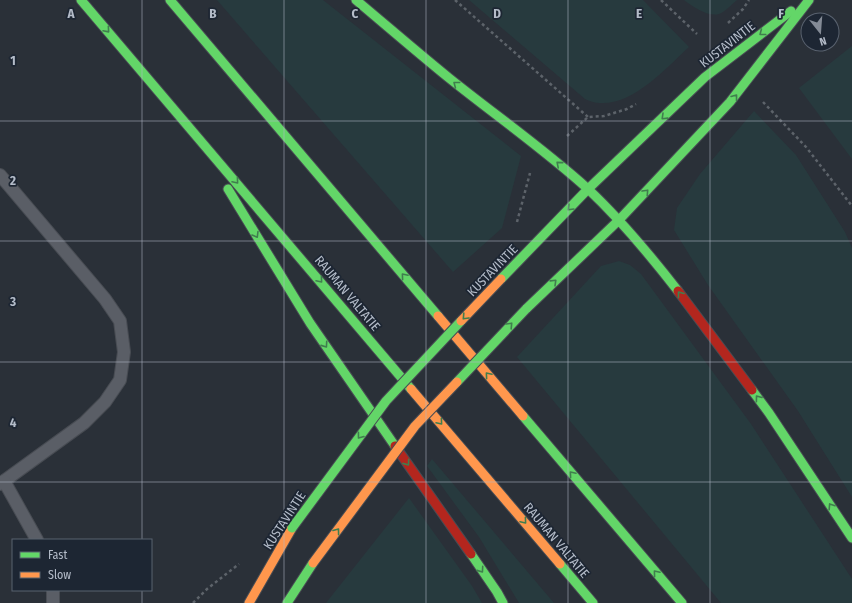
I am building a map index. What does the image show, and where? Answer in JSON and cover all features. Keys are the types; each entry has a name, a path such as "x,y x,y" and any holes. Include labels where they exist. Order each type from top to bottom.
{"main road":[{"name":"RAUMAN VALTATIE","path":"82,0 593,603"},
{"path":"170,0 682,603"},
{"path":"356,0 450,78 547,154 588,189 619,220 654,258 769,413 852,538"},
{"name":"KUSTAVINTIE","path":"249,603 292,528 386,401 588,189 705,77 804,0"},
{"path":"287,603 314,563 415,426 526,309 619,220 730,102 809,0"},
{"path":"192,129 310,323 484,573 503,603"}],"lane":[{"path":"0,175 105,299 120,321 124,352 120,380 106,402 84,423 2,483 36,539"},
{"path":"52,591 53,603"}],"path":[{"path":"455,0 588,117"},
{"path":"661,0 697,34"},
{"path":"762,101 806,147 852,206"},
{"path":"517,224 530,170"},
{"path":"193,603 206,589 242,561"}],"green space":[{"path":"217,0 323,0 521,156 502,228 453,272"},
{"path":"469,0 643,0 689,47 649,84 637,92 613,102 594,102 585,99"},
{"path":"684,0 737,0 724,12 715,15 705,13"},
{"path":"852,46 852,159 799,88"},
{"path":"754,111 796,155 845,232 852,248 852,497 798,411 708,285 674,230 677,208 700,174"},
{"path":"619,261 630,265 641,274 751,424 852,579 852,603 721,603 517,357 601,266"},
{"path":"432,459 554,603 519,603 479,537 427,466"},
{"path":"409,498 472,586 482,603 326,603"}],"traffic: fast":[{"path":"81,0 411,389"},
{"path":"170,0 438,316"},
{"path":"356,0 449,78 537,146 588,189 635,238 678,291"},
{"path":"526,309 619,220 730,102 809,0"},
{"path":"501,279 588,189 705,77 791,11"},
{"path":"228,189 310,323 395,446"},
{"path":"457,382 526,309"},
{"path":"292,528 386,401 461,321"},
{"path":"752,390 769,413 852,538"},
{"path":"523,416 682,603"},
{"path":"471,554 503,603"},
{"path":"287,603 313,563"},
{"path":"560,564 593,603"}],"traffic: slow":[{"path":"461,321 501,279"},
{"path":"438,316 523,416"},
{"path":"313,563 415,426 457,382"},
{"path":"411,389 560,564"},
{"path":"249,603 292,528"}],"traffic: jam":[{"path":"678,291 752,390"},
{"path":"395,446 471,554"}]}
